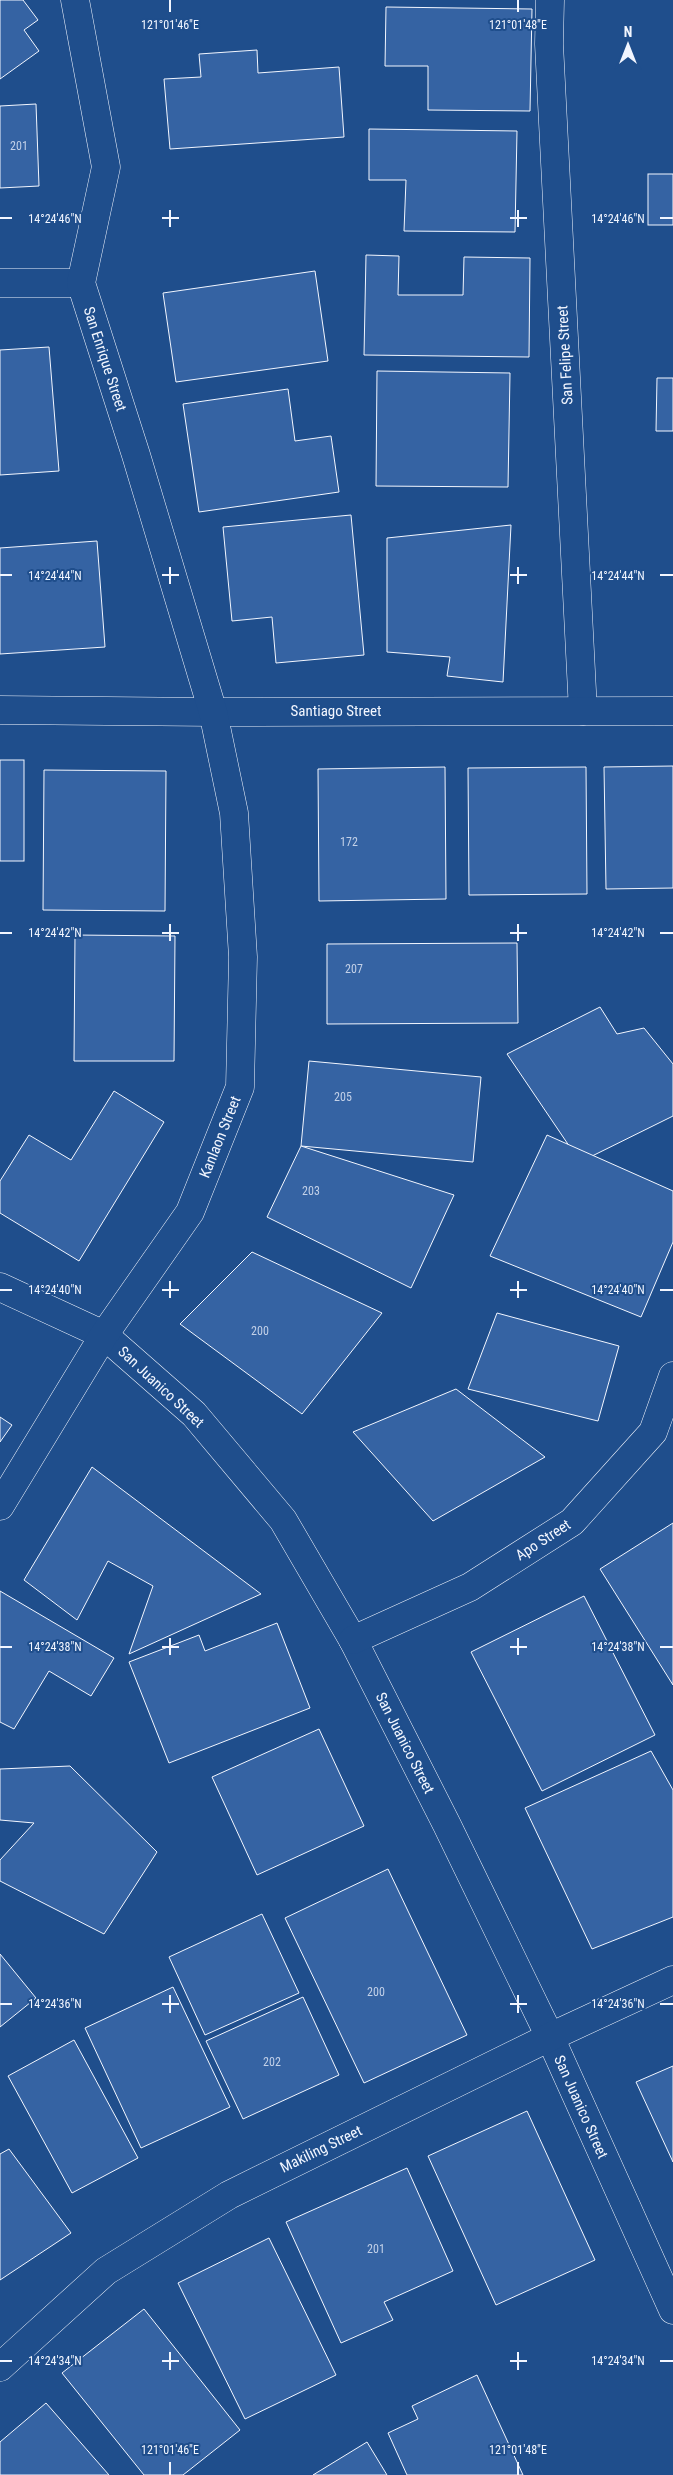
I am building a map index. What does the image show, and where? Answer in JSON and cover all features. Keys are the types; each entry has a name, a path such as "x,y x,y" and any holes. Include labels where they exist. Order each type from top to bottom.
{"street":[{"path":"0,283 80,283 106,167 75,0"},
{"name":"San Felipe Street","path":"550,0 549,44 583,710"},
{"name":"San Enrique Street","path":"80,283 136,455 213,712"},
{"name":"Santiago Street","path":"0,710 213,712 673,711"},
{"name":"Kanlaon Street","path":"0,1506 104,1335 190,1212 240,1087 244,957 234,813 213,712"},
{"name":"San Juanico Street","path":"0,1286 104,1335 194,1414 283,1520 353,1640 447,1825 550,2037 673,2310"},
{"name":"Apo Street","path":"353,1640 470,1587 572,1522 653,1432 673,1376"},
{"name":"Makiling Street","path":"0,2367 106,2271 229,2195 550,2037 673,1980"}],"building":[{"path":"0,0 23,0 38,20 24,30 39,51 0,79"},
{"path":"386,7 532,9 530,111 428,110 428,66 385,66"},
{"path":"257,50 258,73 339,67 344,137 170,149 164,79 201,77 199,54"},
{"path":"36,104 39,186 0,188 0,106"},
{"path":"369,129 517,131 515,232 404,231 406,180 369,180"},
{"path":"648,174 673,174 673,225 648,225"},
{"path":"366,255 399,256 398,295 463,295 464,257 530,258 529,357 364,355"},
{"path":"315,271 328,361 176,382 163,293"},
{"path":"49,347 59,471 0,475 0,350"},
{"path":"377,371 510,373 508,487 376,486"},
{"path":"657,378 673,378 673,431 656,431"},
{"path":"288,389 295,441 331,436 339,492 199,512 183,404"},
{"path":"351,515 364,655 276,663 272,617 232,621 223,527"},
{"path":"511,525 503,682 447,676 450,657 387,652 387,538"},
{"path":"97,541 105,647 0,654 0,548"},
{"path":"0,760 24,760 24,861 0,861"},
{"path":"673,766 673,888 606,889 604,767"},
{"path":"445,767 446,899 319,901 318,769"},
{"path":"586,767 587,894 469,895 468,768"},
{"path":"44,770 166,771 165,911 43,910"},
{"path":"75,935 175,936 174,1061 74,1061"},
{"path":"517,943 518,1023 327,1024 327,944"},
{"path":"600,1007 617,1034 644,1028 673,1064 673,1116 580,1162 507,1054"},
{"path":"309,1061 481,1077 473,1162 301,1146"},
{"path":"114,1091 164,1122 79,1261 0,1213 0,1181 29,1135 71,1160"},
{"path":"547,1135 673,1191 673,1242 641,1317 490,1256"},
{"path":"301,1146 454,1195 411,1288 267,1217"},
{"path":"252,1252 382,1313 302,1414 180,1324"},
{"path":"497,1313 619,1346 598,1421 468,1389"},
{"path":"456,1389 545,1457 433,1521 353,1432"},
{"path":"0,1417 12,1425 0,1442"},
{"path":"92,1467 261,1594 129,1654 153,1586 108,1561 77,1620 24,1580"},
{"path":"673,1523 673,1685 600,1569"},
{"path":"0,1591 114,1658 91,1696 49,1671 14,1729 0,1722"},
{"path":"584,1596 655,1735 542,1791 471,1652"},
{"path":"277,1623 310,1708 169,1763 129,1662 199,1635 205,1651"},
{"path":"319,1729 364,1826 257,1875 212,1777"},
{"path":"651,1751 673,1790 673,1917 592,1949 525,1808"},
{"path":"70,1766 157,1852 104,1934 0,1881 0,1860 34,1823 0,1820 0,1769"},
{"path":"388,1869 467,2035 364,2083 285,1918"},
{"path":"262,1914 299,1993 205,2035 169,1957"},
{"path":"0,1954 36,1998 0,2027"},
{"path":"173,1987 230,2107 141,2148 85,2028"},
{"path":"303,1997 339,2075 243,2119 206,2041"},
{"path":"74,2040 138,2158 72,2193 8,2076"},
{"path":"673,2066 673,2162 636,2082"},
{"path":"527,2111 595,2260 496,2305 428,2156"},
{"path":"9,2149 71,2233 0,2280 0,2154"},
{"path":"407,2168 453,2271 384,2302 393,2320 341,2343 286,2222"},
{"path":"269,2238 336,2375 245,2419 178,2283"},
{"path":"144,2309 240,2430 183,2475 144,2475 62,2373"},
{"path":"477,2375 523,2475 407,2475 388,2433 418,2419 412,2406"},
{"path":"46,2403 109,2475 0,2475 0,2442"},
{"path":"367,2442 387,2475 313,2475"}]}
